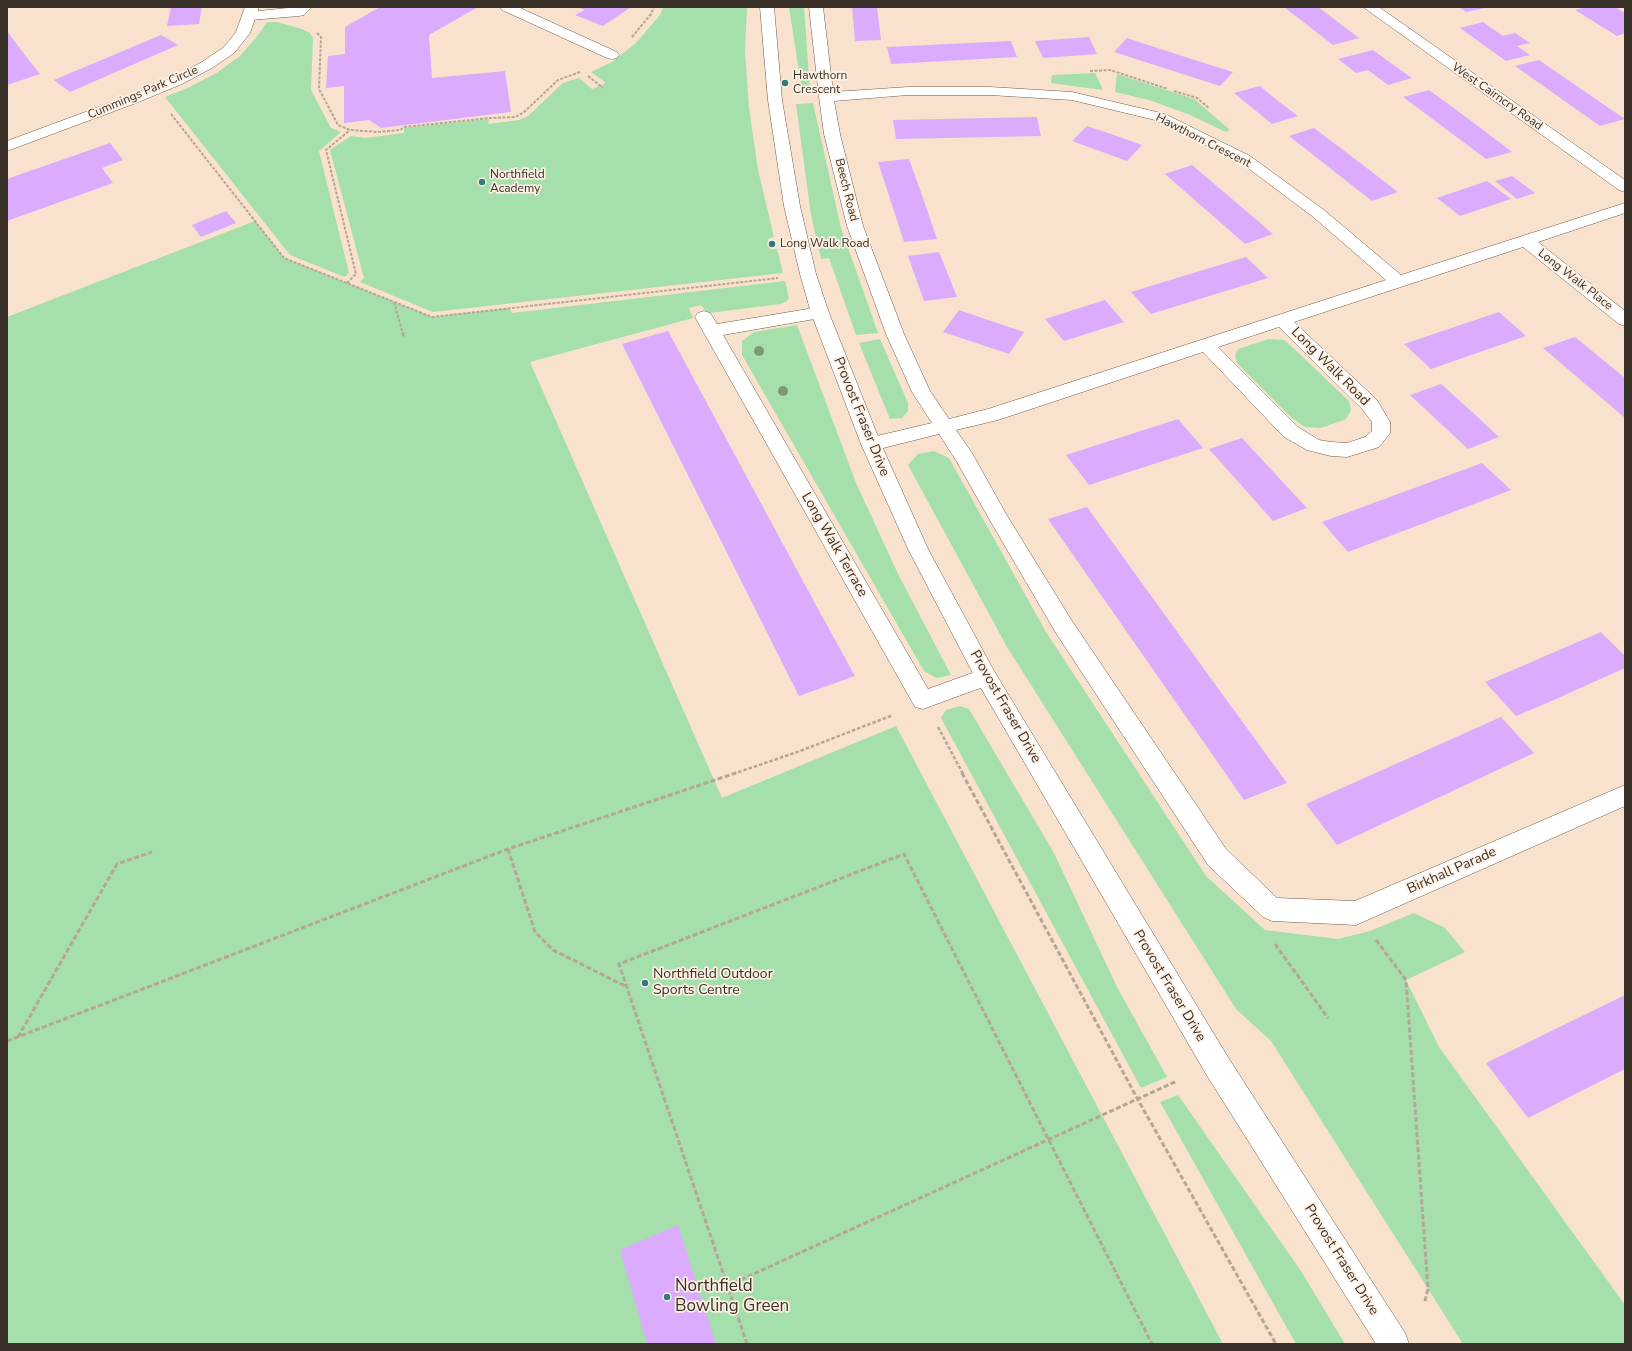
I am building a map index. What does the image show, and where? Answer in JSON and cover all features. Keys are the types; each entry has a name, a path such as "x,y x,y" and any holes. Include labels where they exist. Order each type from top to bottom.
{"street":[{"path":"507,7 612,55"},
{"name":"Provost Fraser Drive","path":"767,7 775,100 792,206 808,274 820,313 870,444 918,549 986,677 1216,1064 1394,1344"},
{"name":"Beech Road","path":"816,7 826,97 832,134 855,226 895,334 921,392 944,427"},
{"name":"West Cairncry Road","path":"1370,7 1625,187"},
{"path":"251,12 302,10"},
{"name":"Cummings Park Circle","path":"7,146 131,100 177,81 207,65 229,50 243,33 251,12"},
{"name":"Hawthorn Crescent","path":"826,97 908,91 990,90 1072,96 1160,116 1245,159 1318,214 1399,282"},
{"name":"Long Walk Road","path":"870,444 991,415 1625,208"},
{"name":"Long Walk Place","path":"1525,240 1625,320"},
{"name":"Long Walk Terrace","path":"820,313 708,324 923,700"},
{"name":"Long Walk Road","path":"1205,344 1291,432 1314,445 1331,449 1347,450 1372,442 1381,434 1381,422 1370,405 1282,320"},
{"name":"Birkhall Parade","path":"944,427 965,458 1064,627 1217,857 1272,908 1356,913 1625,794"},
{"path":"923,700 986,677"}],"path":[{"path":"302,10 320,37 319,89 338,125 350,130 378,132 400,130 404,127 490,118 494,119"},
{"path":"1087,71 1110,70 1197,98 1214,112"},
{"path":"587,76 603,88"},
{"path":"168,110 284,258 432,317 781,278"},
{"path":"346,283 356,274 326,150 350,130"},
{"path":"394,302 404,338"},
{"path":"7,1041 508,849 800,751 904,711 923,700 1137,1098 1276,1344"},
{"path":"508,849 535,932 553,950 626,986"},
{"path":"18,1038 117,864 152,852"},
{"path":"747,1344 619,964 904,854 1152,1344"},
{"path":"1356,913 1406,980 1428,1289 1425,1301"},
{"path":"1274,943 1328,1018"},
{"path":"727,1286 1177,1081"}],"green space":[{"path":"663,7 747,7 745,51 749,108 758,170 774,237 768,239 770,249 777,249 783,273 433,312 360,282 364,278 330,150 351,136 365,138 404,133 404,128 489,119 488,124 519,120 528,116 563,83 579,78 592,89 606,83 591,72 612,62 636,43 660,15"},
{"path":"789,7 804,7 810,90 802,91"},
{"path":"267,22 277,22 302,29 310,33 313,38 311,90 331,128 341,132 319,151 349,273 345,277 290,255 165,97 190,87 218,72 240,56 256,38"},
{"path":"1095,73 1103,90 1051,83 1052,75"},
{"path":"1117,74 1194,99 1230,130 1226,132 1188,114 1149,100 1115,92"},
{"path":"813,103 841,228 878,333 856,335 829,258 821,259 811,215 796,104"},
{"path":"255,221 284,258 432,317 509,308 512,313 785,281 789,298 787,301 780,304 709,313 701,305 689,308 693,318 530,362 722,798 896,726 1223,1344 7,1344 7,317"},
{"path":"797,325 856,483 898,574 951,675 936,678 924,671 742,355 742,341 754,332"},
{"path":"880,339 908,403 908,411 902,418 890,419 859,343"},
{"path":"1269,339 1284,340 1349,401 1351,410 1346,419 1321,428 1305,427 1292,418 1237,363 1235,355 1238,349"},
{"path":"934,451 949,458 1046,632 1206,876 1265,930 1338,939 1370,931 1414,913 1445,928 1465,952 1406,980 1439,1047 1625,1305 1625,1344 1463,1344 1271,1041 1236,1009 1007,647 908,465 918,454"},
{"path":"960,706 969,709 1054,853 1117,987 1167,1077 1141,1088 941,718 946,710"},
{"path":"1178,1095 1301,1271 1345,1344 1296,1344 1160,1102"}],"building":[{"path":"171,7 202,7 199,24 167,26"},
{"path":"380,7 478,7 429,35 432,78 505,71 511,112 381,128 369,120 344,123 344,86 326,88 328,56 345,54 345,27"},
{"path":"578,7 631,7 603,26 575,15 585,10"},
{"path":"852,7 877,7 881,40 855,41"},
{"path":"1284,7 1318,7 1359,38 1333,45"},
{"path":"1459,7 1485,7 1485,8 1466,12"},
{"path":"1587,7 1615,7 1625,13 1625,33 1617,36 1575,10"},
{"path":"1483,22 1503,36 1515,33 1530,43 1517,46 1530,55 1506,61 1460,28"},
{"path":"7,31 31,63 40,74 7,85"},
{"path":"161,35 178,45 70,92 54,80"},
{"path":"1089,37 1097,54 1043,58 1035,41"},
{"path":"1127,38 1233,72 1220,86 1114,52"},
{"path":"1011,41 1017,57 891,64 887,47"},
{"path":"1373,50 1412,78 1388,85 1368,70 1356,73 1338,59"},
{"path":"1539,60 1625,119 1600,126 1515,66"},
{"path":"1260,86 1298,116 1272,124 1234,93"},
{"path":"1429,90 1512,152 1486,159 1403,97"},
{"path":"1037,117 1041,136 896,139 893,120"},
{"path":"1087,126 1142,145 1127,161 1072,141"},
{"path":"1314,128 1398,192 1372,201 1289,136"},
{"path":"110,143 123,160 102,168 113,183 7,221 7,179"},
{"path":"909,159 937,239 904,242 878,162"},
{"path":"1192,165 1273,234 1245,244 1165,174"},
{"path":"1512,176 1535,193 1517,199 1495,181"},
{"path":"1487,181 1511,199 1460,216 1437,198"},
{"path":"226,211 236,223 201,237 192,225"},
{"path":"939,252 957,297 924,301 908,256"},
{"path":"1246,257 1268,278 1151,314 1131,292"},
{"path":"1105,300 1124,322 1064,341 1045,319"},
{"path":"959,310 1024,332 1009,354 943,332"},
{"path":"1499,312 1526,336 1431,369 1404,344"},
{"path":"668,331 855,676 799,696 622,344"},
{"path":"1575,337 1625,378 1625,418 1543,348"},
{"path":"1441,384 1499,437 1468,449 1410,395"},
{"path":"1178,419 1203,448 1089,485 1066,455"},
{"path":"1242,438 1307,508 1273,521 1209,449"},
{"path":"1482,463 1511,490 1348,552 1322,522"},
{"path":"1087,507 1287,783 1244,800 1048,519"},
{"path":"1601,632 1625,656 1625,668 1547,703 1516,716 1485,682"},
{"path":"1501,717 1534,753 1337,845 1306,804"},
{"path":"1625,995 1625,1069 1528,1118 1486,1063"},
{"name":"Northfield Bowling Green","path":"678,1225 716,1344 647,1344 620,1250"}],"place":[{"name":"Hawthorn Crescent","path":"785,83"},
{"name":"Northfield Academy","path":"482,182"},
{"name":"Long Walk Road","path":"772,244"},
{"name":"Northfield Outdoor Sports Centre","path":"645,983"},
{"name":"Northfield Bowling Green","path":"667,1297"}]}
